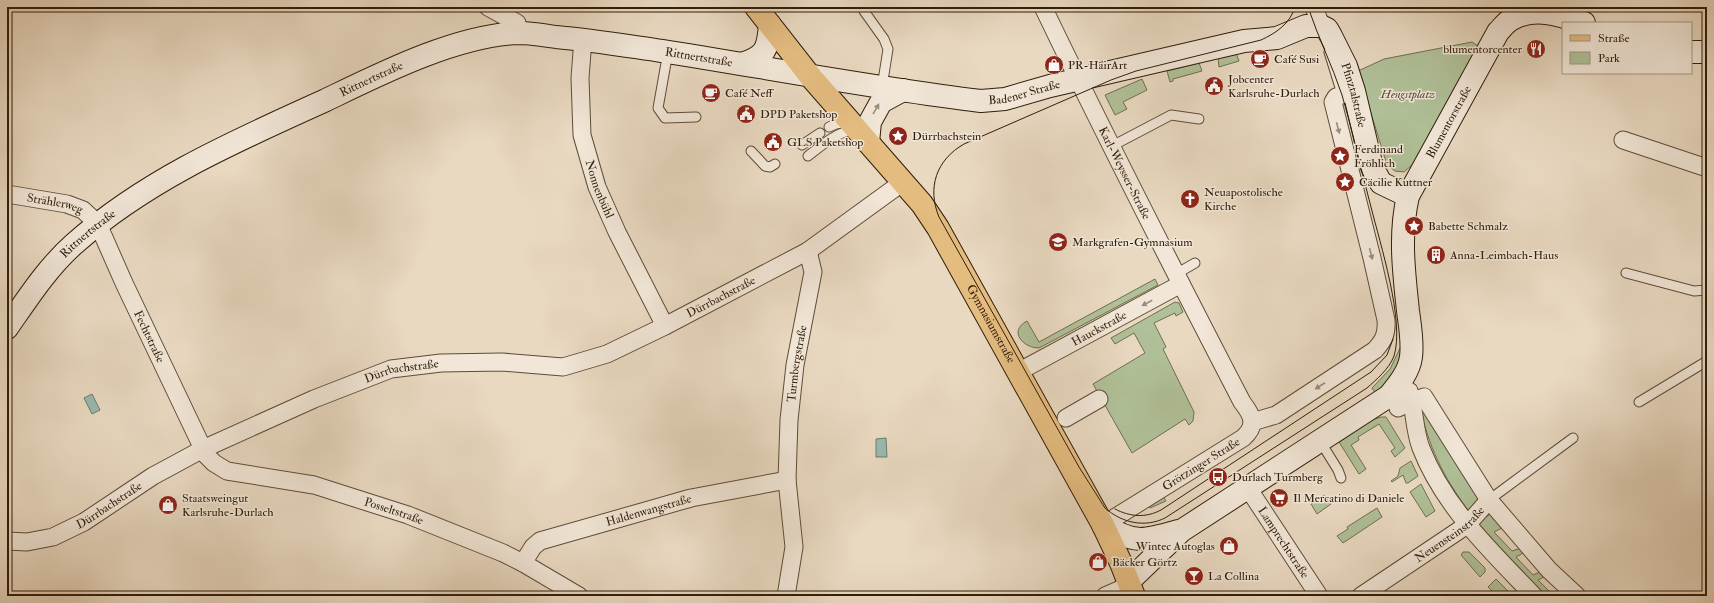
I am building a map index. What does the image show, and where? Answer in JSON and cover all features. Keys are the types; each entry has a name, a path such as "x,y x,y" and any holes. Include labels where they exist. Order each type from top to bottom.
{"main road":[{"path":"756,7 810,76"},
{"name":"Blumentorstraße","path":"1399,402 1403,376 1411,357 1412,345 1403,271 1403,215 1408,196 1498,32 1510,20 1528,12 1548,13 1580,22"},
{"name":"Badener Straße","path":"810,76 981,101 1005,99 1050,86 1078,81 1238,42 1277,38 1306,26 1317,16"},
{"name":"Pfinztalstraße","path":"1317,16 1327,29 1346,66 1348,93 1372,167 1381,182 1408,196"},
{"path":"742,64 759,58 763,54 767,48 770,25"},
{"name":"Rittnertstraße","path":"7,328 50,267 60,257 98,224 145,192 191,164 230,144 375,77 439,51 472,42 519,33 583,39 810,76"},
{"path":"1692,52 1707,52"},
{"name":"Gymnasiumstraße","path":"810,76 922,204 938,228 1103,525 1131,589"},
{"path":"859,131 870,122 880,102 892,88"},
{"path":"1131,589 1181,531 1320,441 1399,402"},
{"path":"1103,525 1117,534 1133,540 1146,540 1181,531"}],"street":[{"path":"488,7 518,23 519,33"},
{"name":"Karl-Weysser-Straße","path":"1043,7 1078,81 1178,279 1242,402 1249,410 1252,422"},
{"name":"Nonnenbühl","path":"583,39 580,78 582,136 597,187 617,232 665,326"},
{"path":"1252,422 1276,415 1374,350 1385,338 1387,329 1386,320 1372,258 1334,112 1333,102 1336,97 1348,93"},
{"path":"1623,140 1707,168"},
{"path":"808,250 903,182"},
{"name":"Strählerweg","path":"7,194 67,204 82,210 98,224"},
{"name":"Fechtstraße","path":"98,224 124,283 203,449"},
{"name":"Dürrbachstraße","path":"7,541 27,542 53,537 84,522 153,476 203,449 314,399 390,369 441,363 502,362 563,367 607,354 665,326 808,250"},
{"name":"Turmbergstraße","path":"786,596 794,547 787,480 789,420 795,366 813,272 808,250"},
{"name":"Hauckstraße","path":"1018,372 1178,279"},
{"path":"1534,596 1467,524 1445,494 1426,460 1417,437 1399,402 1424,397 1489,500 1549,570 1576,596"},
{"path":"1066,418 1099,399"},
{"name":"Grötzinger Straße","path":"1103,525 1243,438 1248,434 1252,422"},
{"name":"Posseltstraße","path":"203,449 214,463 227,471 322,487 408,515 523,563 579,596"},
{"name":"Haldenwangstraße","path":"523,563 533,547 540,541 692,498 787,480"},
{"name":"Lamprechtstraße","path":"1248,488 1319,596"},
{"name":"Neuensteinstraße","path":"1361,596 1467,524 1489,500"},
{"path":"1105,596 1121,589 1131,589"}],"lane":[{"path":"864,7 864,11 884,39 888,49 892,88"},
{"path":"668,52 658,108 665,118 696,117"},
{"path":"1112,146 1171,115 1199,119"},
{"path":"829,127 836,124 859,131"},
{"path":"808,156 843,131 859,131"},
{"path":"802,146 820,133"},
{"path":"752,151 765,166 770,167 775,164"},
{"path":"1178,279 1195,263"},
{"path":"1626,272 1694,291 1707,290"},
{"path":"1639,402 1707,361"},
{"name":"Neuensteinstraße","path":"1489,500 1573,438"},
{"path":"1320,441 1338,470 1341,478"},
{"path":"1072,468 1089,485"}],"green space":[{"name":"Hengstplatz","path":"1472,42 1478,46 1413,164 1404,172 1395,171 1387,165 1358,71 1384,59"},
{"path":"1236,53 1239,61 1219,67 1218,58"},
{"path":"1199,63 1202,71 1173,79 1173,81 1170,82 1167,71"},
{"path":"1142,79 1147,90 1123,102 1127,109 1115,115 1105,95"},
{"path":"1155,279 1158,285 1039,348 1023,342 1018,334 1021,325 1027,321 1039,342"},
{"path":"1175,302 1179,303 1183,312 1176,316 1175,313 1154,323 1166,347 1163,349 1194,412 1193,421 1189,425 1185,419 1132,453 1093,384 1145,353 1134,333 1115,344 1111,338"},
{"path":"1401,346 1399,361 1394,373 1376,394 1372,388 1390,369"},
{"path":"1419,404 1478,496 1476,505 1468,510 1451,485 1438,460 1427,434"},
{"path":"1386,417 1405,448 1395,457 1391,451 1395,448 1379,424 1358,437 1359,440 1351,445 1366,469 1359,474 1339,442 1372,420"},
{"path":"1411,461 1418,476 1408,483 1406,483 1403,475 1392,482 1391,481 1398,476 1400,468"},
{"path":"1421,484 1435,511 1426,517 1410,492"},
{"path":"1161,493 1166,501 1150,508 1148,502"},
{"path":"1324,495 1331,504 1317,514 1311,504"},
{"path":"1377,508 1382,517 1343,543 1337,536 1348,529 1347,527"},
{"path":"1490,514 1502,528 1494,532 1512,551 1521,548 1525,552 1516,557 1533,575 1542,571 1546,576 1538,580 1554,596 1544,596 1477,524"},
{"path":"1463,552 1469,552 1485,568 1485,572 1480,577 1461,555"},
{"path":"1496,579 1508,591 1504,596 1497,596 1488,587"}],"water":[{"path":"92,394 100,410 92,414 84,398"},
{"path":"886,438 887,457 876,457 876,439"}],"tram line":[{"path":"1295,7 1290,18 1282,27 1261,40 1136,71 1111,80 964,144 947,158 936,176 934,196 935,206 939,217 1079,467 1105,508 1126,520 1150,523 1165,518 1367,388 1386,369 1394,356 1397,341 1396,323 1394,303 1385,261 1342,95 1308,7"},
{"path":"1115,509 1126,514 1138,516 1155,513 1161,510 1371,372 1387,355 1393,339"}],"place":[{"name":"blumentorcenter","path":"1536,49"},
{"name":"Café Susi","path":"1260,59"},
{"name":"PR-HairArt","path":"1054,65"},
{"name":"Jobcenter Karlsruhe-Durlach","path":"1214,86"},
{"name":"Café Neff","path":"711,93"},
{"name":"DPD Paketshop","path":"746,114"},
{"name":"Dürrbachstein","path":"898,136"},
{"name":"GLS Paketshop","path":"773,142"},
{"name":"Ferdinand Fröhlich","path":"1340,156"},
{"name":"Cäcilie Kuttner","path":"1345,182"},
{"name":"Neuapostolische Kirche","path":"1190,199"},
{"name":"Babette Schmalz","path":"1414,226"},
{"name":"Markgrafen-Gymnasium","path":"1058,242"},
{"name":"Anna-Leimbach-Haus","path":"1436,255"},
{"name":"Durlach Turmberg","path":"1218,477"},
{"name":"Il Mercatino di Daniele","path":"1279,498"},
{"name":"Staatsweingut Karlsruhe-Durlach","path":"168,505"},
{"name":"Wintec Autoglas","path":"1229,546"},
{"name":"Bäcker Görtz","path":"1098,562"},
{"name":"La Collina","path":"1194,576"}]}
